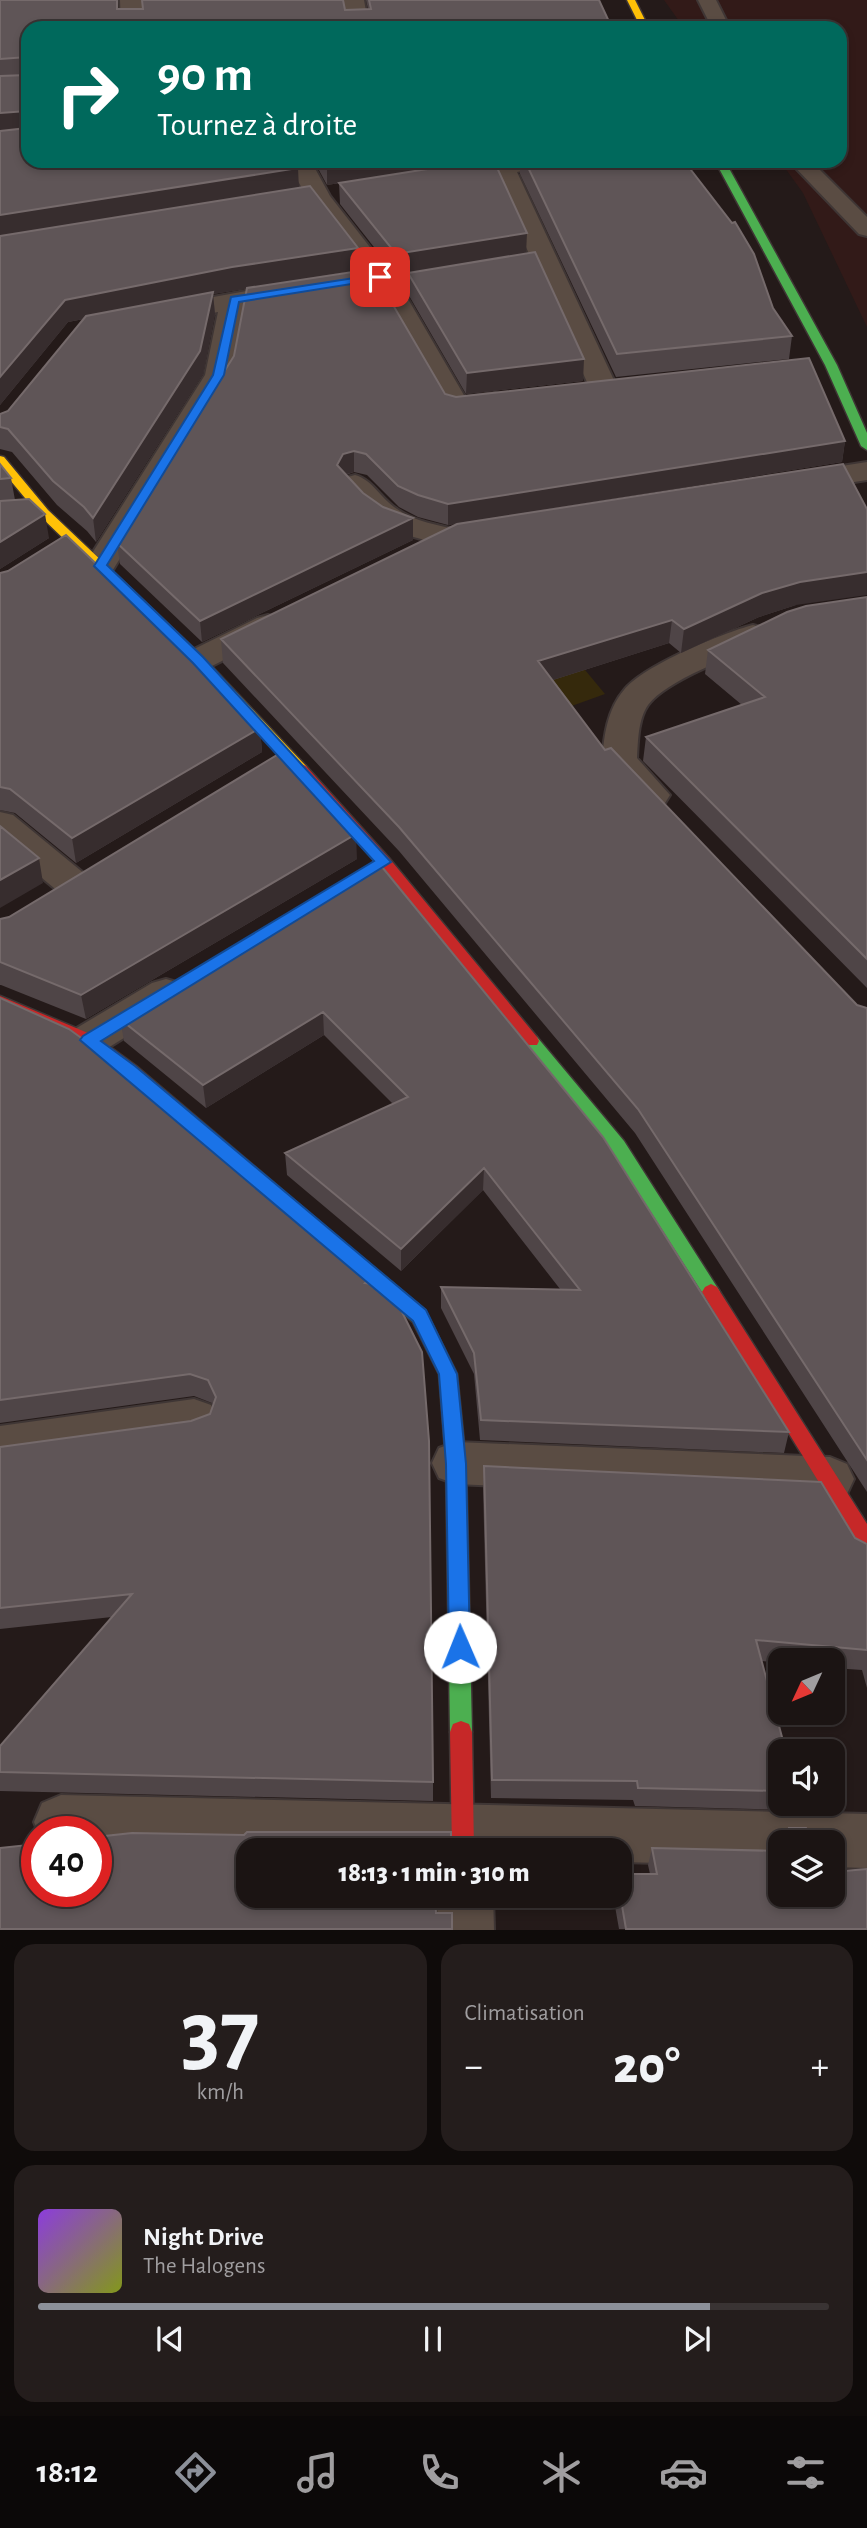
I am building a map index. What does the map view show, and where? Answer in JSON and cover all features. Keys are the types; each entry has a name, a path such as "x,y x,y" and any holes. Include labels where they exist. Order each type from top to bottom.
{"street":[{"path":"131,0 132,21"},
{"path":"353,0 357,21"},
{"path":"631,0 642,21"},
{"path":"305,168 331,196 456,406 524,399"},
{"path":"420,181 496,168"},
{"path":"502,168 605,391"},
{"path":"723,168 818,366 867,446"},
{"path":"292,202 331,196"},
{"path":"519,265 545,261"},
{"path":"142,318 314,287"},
{"path":"100,566 219,375 234,300"},
{"path":"0,460 44,513 198,660 276,762 384,862 618,1146 830,1479 867,1542"},
{"path":"772,486 867,471"},
{"path":"355,484 372,505 391,522 461,535 410,555"},
{"path":"11,514 44,513"},
{"path":"42,559 74,539"},
{"path":"198,660 298,610"},
{"path":"676,820 619,761 623,725 635,698 653,683 784,622"},
{"path":"0,824 85,877 41,903"},
{"path":"348,883 384,862"},
{"path":"89,1040 195,976"},
{"path":"0,1002 89,1040 130,1070 419,1316 448,1374 456,1464 463,1838"},
{"path":"0,1447 194,1420"},
{"path":"456,1464 830,1479"},
{"path":"112,1824 418,1838"},
{"path":"632,1840 867,1840"},
{"path":"465,1908 466,1930"}],"lane":[{"path":"707,0 718,21"},
{"path":"806,168 867,229"}],"shaded area":[{"path":"664,0 867,0 867,327 803,193 785,168 847,168 847,21 679,21"},
{"path":"541,617 605,694 555,712"}],"building":[{"path":"0,0 117,0 117,9 143,9 142,0 343,0 345,10 371,9 369,0 599,0 609,21 21,21 21,57 0,59"},
{"path":"21,75 21,111 0,113 0,76"},
{"path":"21,129 21,168 298,168 0,215 0,131"},
{"path":"434,168 497,168 527,233 396,254 339,183"},
{"path":"528,168 689,168 732,223 735,222 754,254 773,308 792,336 617,354"},
{"path":"310,186 358,248 232,267 65,300 0,377 0,236"},
{"path":"535,252 584,359 467,373 408,273"},
{"path":"372,269 445,394 456,397 809,358 845,441 448,504 398,486 366,454 354,451 343,454 337,465 363,493 383,507 413,518 200,621 117,543 234,356 247,288"},
{"path":"213,292 200,351 93,518 53,481 8,429 0,427 0,414 8,411 86,316"},
{"path":"0,464 11,478 0,479"},
{"path":"843,464 867,509 867,572 800,582 762,593 684,629 672,620 538,661 605,750 611,748 857,1005 867,1008 867,1460 638,1109 399,827 221,639 457,524"},
{"path":"29,499 45,514 0,542 0,501"},
{"path":"66,535 181,645 260,728 72,838 10,789 0,787 0,573 8,571"},
{"path":"867,597 867,959 646,737 765,697 708,650 787,612 806,606"},
{"path":"282,752 356,834 81,995 0,962 0,919 9,917"},
{"path":"0,826 39,858 0,880"},
{"path":"378,862 603,1137 789,1432 481,1420 474,1353 441,1287 580,1290 484,1168 401,1249 285,1153 408,1097 323,1012 203,1085 120,1019"},
{"path":"0,998 69,1029 110,1059 368,1280 365,1283 372,1284 400,1308 422,1352 429,1441 433,1782 0,1772 0,1746 132,1594 0,1608 0,1447 191,1421 210,1414 216,1397 208,1380 190,1374 0,1400"},
{"path":"484,1466 821,1482 855,1538 867,1544 867,1650 756,1640 768,1685 768,1726 779,1726 783,1739 768,1739 768,1791 638,1788 637,1781 492,1780"},
{"path":"789,1828 807,1830 789,1830"},
{"path":"247,1832 451,1832 451,1838 236,1838 236,1908 436,1908 436,1913 452,1913 452,1929 0,1929 0,1848 21,1846 21,1907 112,1907 112,1835 132,1833 244,1835"},
{"path":"652,1848 768,1851 768,1907 845,1907 845,1871 867,1869 867,1929 626,1929 622,1908 632,1908 632,1874 657,1874"}],"traffic: fast":[{"path":"724,168 831,365 867,446"},
{"path":"531,1041 618,1146 711,1292"},
{"path":"347,1255 419,1316 448,1374 456,1463 461,1732"}],"traffic: slow":[{"path":"631,0 642,21"},
{"path":"0,460 44,513 198,660 301,769"}],"traffic: jam":[{"path":"301,769 384,862 531,1041"},
{"path":"0,1002 89,1040 130,1070 347,1255"},
{"path":"711,1292 867,1542"},
{"path":"461,1732 463,1838"}],"route":[{"path":"380,277 234,300 219,375 100,566 198,660 384,862 89,1040 130,1070 419,1316 448,1374 456,1464 460,1647"}]}
